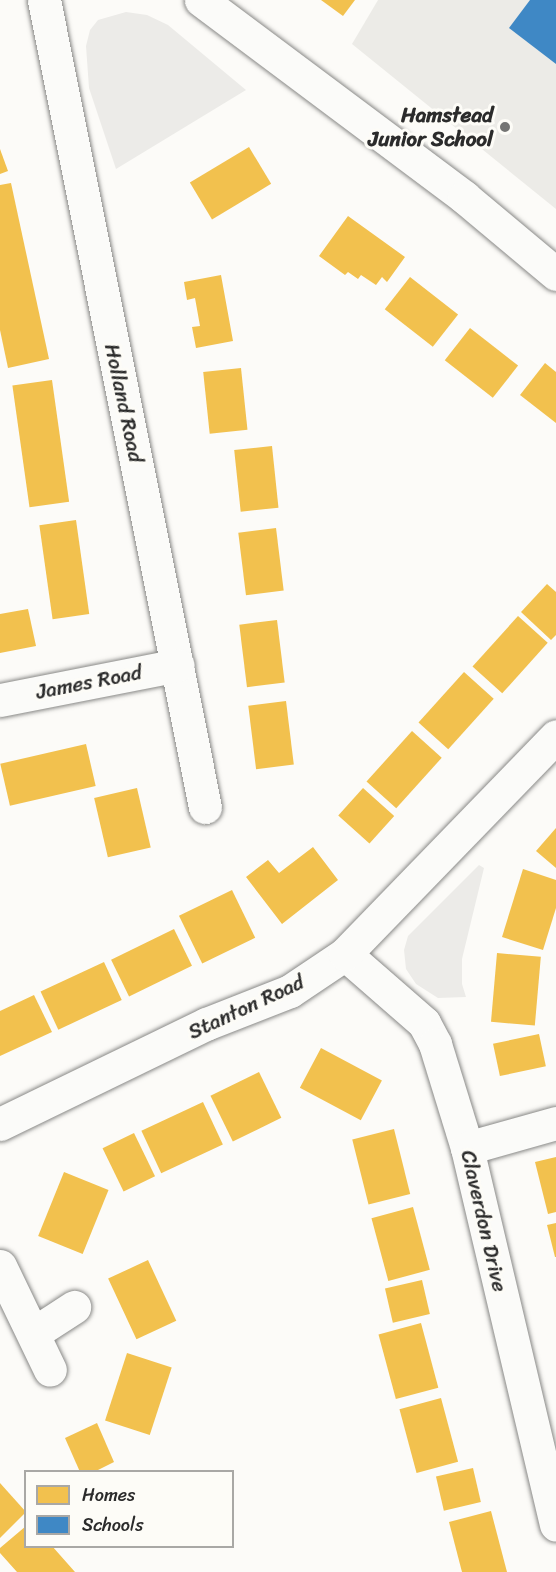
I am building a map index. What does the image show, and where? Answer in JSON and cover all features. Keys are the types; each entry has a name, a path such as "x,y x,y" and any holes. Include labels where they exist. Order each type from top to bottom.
{"street":[{"name":"Holland Road","path":"44,0 205,807"},
{"path":"201,0 464,197 556,274"},
{"name":"James Road","path":"0,700 178,665"},
{"name":"Stanton Road","path":"0,1124 206,1024 290,991 345,954 556,736"},
{"name":"Claverdon Drive","path":"345,954 424,1023 435,1044 467,1148 556,1526"},
{"path":"467,1148 556,1124"},
{"path":"0,1266 50,1370"},
{"path":"34,1333 74,1307"}],"shaded area":[{"name":"Hamstead Junior School","path":"378,0 556,0 556,209 352,44"},
{"path":"126,12 147,15 168,25 246,90 116,169 89,88 86,46 90,30 98,20"},
{"path":"479,865 484,868 462,959 462,984 466,997 438,998 416,984 406,969 404,950 408,936"}],"building: Homes":[{"path":"321,0 355,0 343,16"},
{"path":"249,147 271,184 212,219 190,183"},
{"path":"0,149 8,171 0,174"},
{"path":"11,183 49,359 8,368 0,330 0,185"},
{"path":"348,216 405,257 387,282 382,277 376,285 361,275 358,279 348,272 345,275 319,256"},
{"path":"221,275 233,341 196,348 192,327 200,326 195,298 187,300 184,282"},
{"path":"410,277 458,315 433,347 385,309"},
{"path":"470,328 518,366 493,398 445,360"},
{"path":"545,363 556,372 556,423 520,395"},
{"path":"241,368 247,430 210,434 203,372"},
{"path":"52,380 69,502 30,507 12,386"},
{"path":"272,446 278,508 241,512 234,450"},
{"path":"76,520 89,614 53,619 39,525"},
{"path":"276,528 284,591 246,595 238,533"},
{"path":"547,584 556,592 556,635 551,640 521,612"},
{"path":"28,609 36,646 0,653 0,614"},
{"path":"518,616 548,643 502,693 472,667"},
{"path":"277,620 285,683 247,687 239,625"},
{"path":"464,672 494,699 448,749 418,723"},
{"path":"286,701 294,765 256,769 248,706"},
{"path":"412,731 442,758 396,808 366,782"},
{"path":"86,744 96,786 10,806 0,764"},
{"path":"137,788 151,847 108,857 94,798"},
{"path":"363,788 394,816 369,844 338,815"},
{"path":"556,828 556,868 536,851"},
{"path":"313,847 338,880 282,924 246,877 268,860 279,873"},
{"path":"523,869 556,880 556,908 543,950 502,937"},
{"path":"232,890 255,938 202,963 179,916"},
{"path":"174,929 192,966 129,997 111,960"},
{"path":"497,953 541,957 535,1026 491,1022"},
{"path":"104,962 122,1000 58,1030 41,992"},
{"path":"34,995 52,1032 0,1056 0,1011"},
{"path":"539,1034 546,1066 500,1076 493,1044"},
{"path":"321,1048 382,1080 361,1120 300,1088"},
{"path":"259,1072 281,1118 233,1142 210,1096"},
{"path":"203,1102 223,1145 161,1173 141,1131"},
{"path":"394,1129 410,1194 368,1204 352,1139"},
{"path":"134,1133 155,1176 124,1191 103,1148"},
{"path":"556,1157 556,1212 548,1214 535,1162"},
{"path":"64,1172 109,1190 83,1254 38,1236"},
{"path":"413,1207 430,1270 388,1281 371,1218"},
{"path":"556,1223 556,1257 555,1257 547,1225"},
{"path":"148,1260 176,1321 136,1339 108,1279"},
{"path":"422,1280 430,1314 393,1323 385,1289"},
{"path":"421,1323 438,1388 396,1399 378,1334"},
{"path":"127,1353 172,1368 150,1435 105,1421"},
{"path":"441,1398 458,1462 417,1473 399,1409"},
{"path":"97,1423 114,1462 98,1470 79,1470 65,1438"},
{"path":"473,1468 481,1502 444,1511 436,1477"},
{"path":"0,1483 24,1510 24,1514 0,1538"},
{"path":"491,1511 507,1572 462,1572 449,1522"},
{"path":"24,1528 24,1548 54,1548 75,1572 17,1572 0,1553 0,1548"}],"building: Schools":[{"path":"530,0 556,0 556,64 509,28"}],"place":[{"name":"Hamstead Junior School","path":"505,127"}]}
